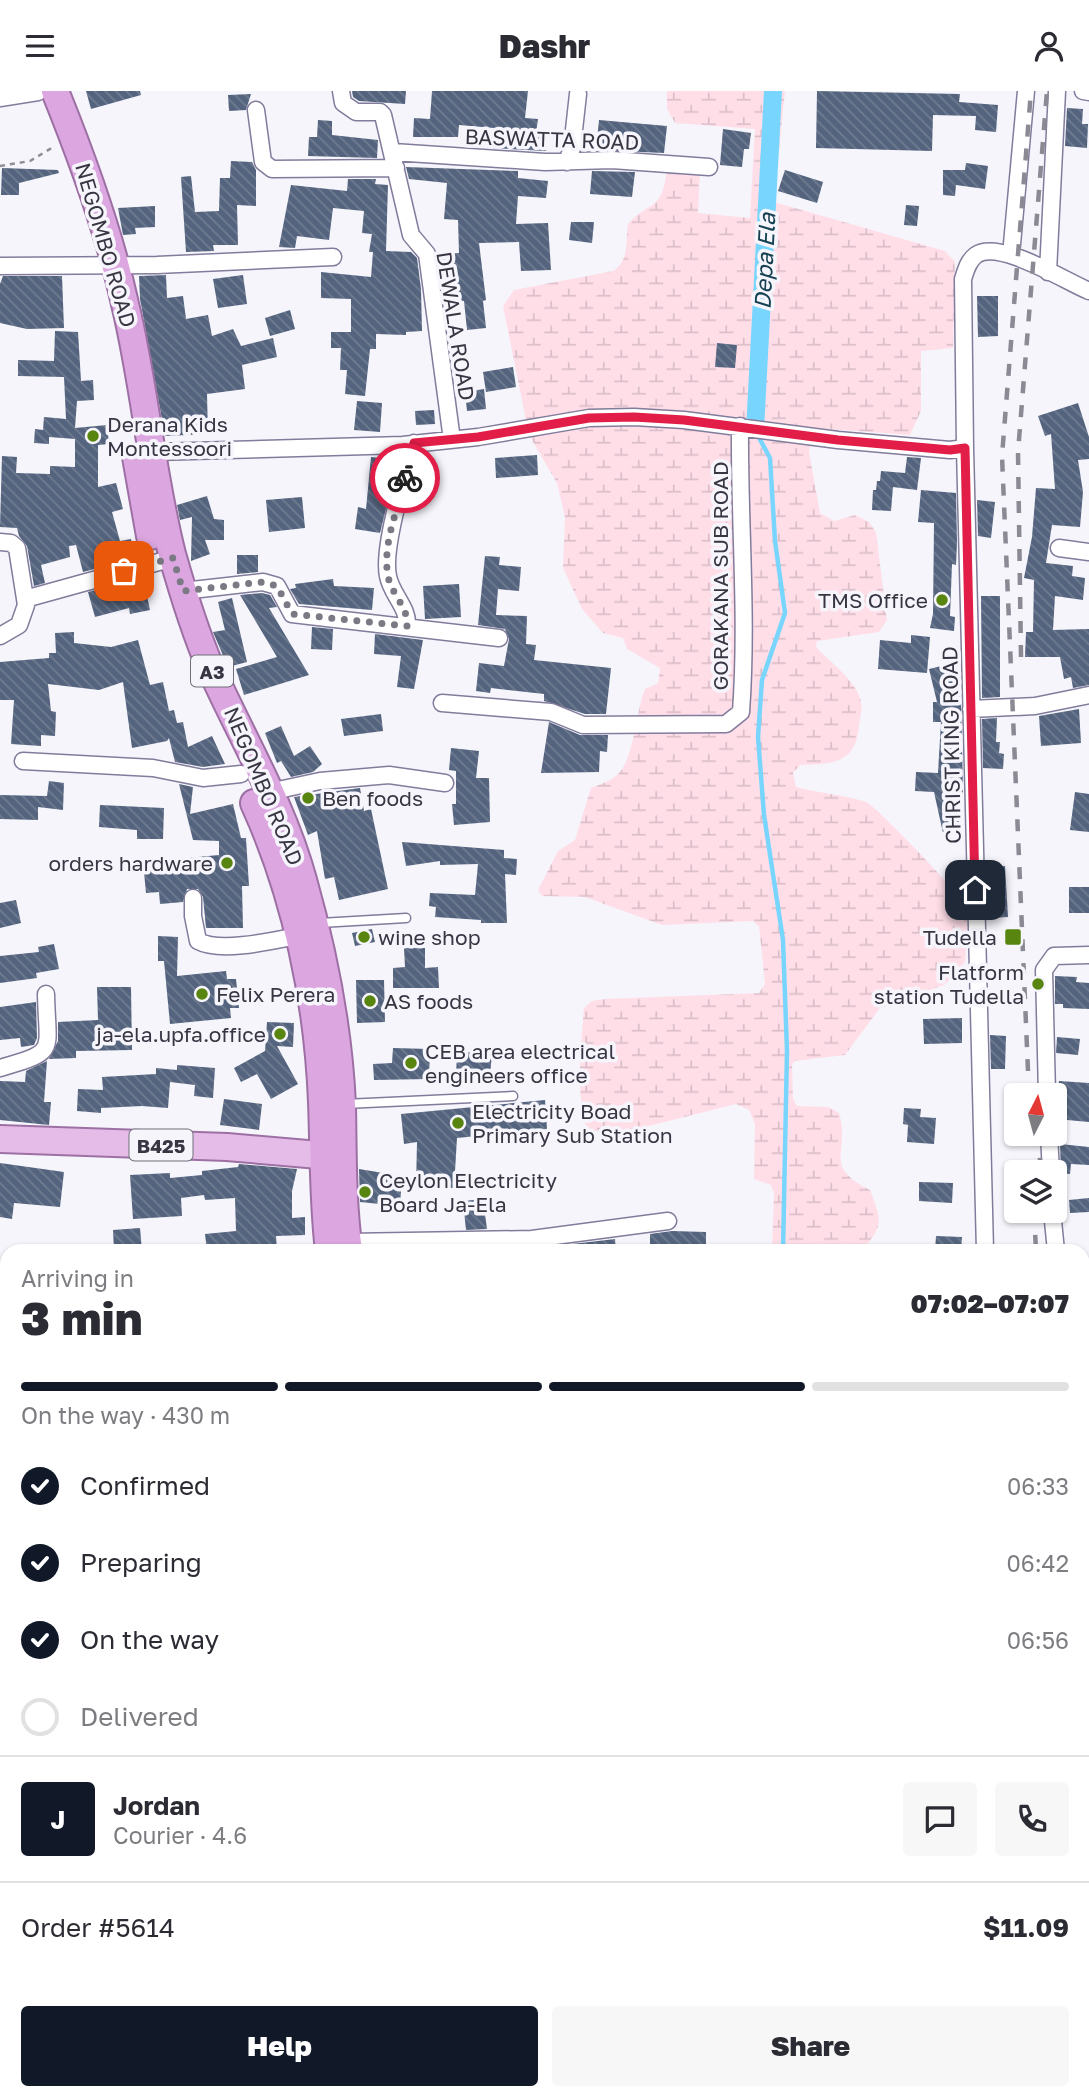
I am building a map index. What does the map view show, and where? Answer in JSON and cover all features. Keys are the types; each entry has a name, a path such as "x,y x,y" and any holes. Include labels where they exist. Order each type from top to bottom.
{"highway":[{"name":"NEGOMBO ROAD","path":"43,91 58,145 105,264 125,303 154,451 165,560 183,591 212,671 292,844 309,931 322,1101 332,1156 342,1244"},
{"name":"NEGOMBO ROAD","path":"43,91 75,138 105,264 107,305 165,560 196,673 309,931 328,984 342,1104 332,1156"}],"main road":[{"name":"B425","path":"0,1139 227,1147 332,1156"}],"street":[{"path":"0,98 43,91"},
{"name":"DEWALA ROAD","path":"341,91 343,103 348,108 383,115 411,235 427,254 452,440"},
{"path":"1026,91 1011,255 1089,291"},
{"path":"1048,272 1057,91"},
{"path":"1083,91 1089,92"},
{"path":"567,162 572,148 578,94"},
{"name":"BASWATTA ROAD","path":"256,110 262,162 272,169 395,160 612,160 709,167"},
{"name":"CHRIST KING ROAD","path":"985,1244 963,279 968,264 977,254 990,250 1011,255"},
{"path":"0,266 333,257"},
{"path":"154,451 414,443 452,440 589,418 684,420 838,440 950,450 965,448"},
{"name":"GORAKANA SUB ROAD","path":"442,702 551,712 583,725 726,724 736,719 741,712 745,602 738,499 743,426"},
{"path":"407,626 408,617 388,577 385,553 414,443"},
{"path":"0,542 11,543 17,548 26,613 19,625 0,636"},
{"path":"1059,548 1089,552"},
{"path":"25,599 165,560"},
{"path":"183,591 263,582 277,586 292,614 499,638"},
{"path":"971,709 1035,706 1089,695"},
{"path":"23,761 153,768 203,778 241,774"},
{"path":"269,792 320,781 389,775 445,783"},
{"path":"193,898 192,916 198,941 205,945 232,946 309,931"},
{"path":"1047,1083 1044,970 1054,956 1089,955"},
{"path":"0,1068 40,1056 47,1047 46,994"},
{"path":"426,1244 531,1239 668,1221"},
{"path":"1053,1223 1055,1244"}],"lane":[{"path":"309,931 406,918"},
{"path":"342,1104 513,1096"}],"path":[{"path":"0,166 30,161 58,145"}],"green space":[{"path":"667,91 785,91 774,202 945,251 955,262 953,348 921,351 921,411 910,435 815,428 809,452 820,513 834,521 855,515 869,522 876,532 887,620 879,632 817,641 816,647 854,687 862,708 857,738 848,754 833,762 800,765 793,773 796,787 866,802 873,807 959,896 967,925 965,962 944,985 880,1008 845,1055 795,1061 792,1064 793,1099 797,1106 828,1107 839,1113 842,1127 842,1165 846,1173 870,1190 878,1216 877,1229 867,1244 772,1244 774,1193 771,1185 754,1179 755,1124 749,1110 736,1104 613,1135 587,1129 580,1084 584,1008 592,1001 605,999 759,993 765,984 759,926 753,921 662,925 585,897 542,896 538,890 558,851 575,840 591,788 611,779 623,768 645,689 658,683 660,668 627,649 623,638 603,633 582,609 563,568 565,517 557,483 529,435 503,306 514,290 613,271 618,267 626,250 628,224 658,200 667,171 700,173 698,213 750,218 755,129 675,123 667,109"}],"building":[{"path":"86,91 140,91 141,95 91,109"},
{"path":"352,91 406,91 405,104 359,101 353,97"},
{"path":"432,91 528,91 525,118 538,119 536,133 547,135 546,151 492,148 494,128 459,125 458,137 413,137 414,118 430,119"},
{"path":"817,91 960,94 959,102 998,105 996,132 975,130 976,116 933,115 932,151 816,148"},
{"path":"251,94 246,110 229,111 228,95"},
{"path":"1067,108 1083,109 1082,124 1088,124 1087,148 1065,146"},
{"path":"318,120 332,121 332,135 378,140 377,158 308,156 309,137 317,137"},
{"path":"599,120 667,126 664,153 596,150"},
{"path":"723,129 751,133 749,149 744,149 742,167 720,165"},
{"path":"231,161 252,162 256,170 256,206 237,205 238,245 213,245 214,251 186,252 181,177 191,176 195,212 219,211 220,178 230,178"},
{"path":"966,163 988,166 985,189 956,185 955,196 943,195 943,170 965,170"},
{"path":"406,167 518,171 518,178 548,181 546,198 518,196 516,224 548,223 551,270 521,271 519,242 479,243 486,300 483,301 486,328 467,330 464,301 445,300 446,286 442,286 438,254 459,253 458,220 444,219 447,183 409,179"},
{"path":"2,168 58,170 59,173 19,183 19,195 1,195"},
{"path":"785,170 823,182 817,203 778,191"},
{"path":"592,171 635,172 632,197 590,194"},
{"path":"348,179 376,179 375,184 388,185 386,251 411,252 417,258 421,289 422,331 406,332 406,335 376,334 376,349 370,349 365,396 345,394 347,370 340,370 341,348 331,348 331,332 351,332 351,299 321,298 321,272 371,277 373,252 369,252 372,234 362,233 364,211 333,208 329,240 297,236 295,248 279,247 291,185 347,191"},
{"path":"906,205 919,206 917,226 904,225"},
{"path":"155,206 155,227 135,228 136,234 123,235 118,208"},
{"path":"571,222 594,222 592,243 569,240"},
{"path":"166,275 167,298 183,296 186,319 208,315 212,336 233,329 241,346 273,338 277,357 242,365 245,389 207,394 208,434 165,436 140,299 139,276"},
{"path":"243,275 247,304 218,308 213,279"},
{"path":"3,276 62,276 64,328 27,329 0,323 0,284"},
{"path":"977,296 998,296 998,336 978,337"},
{"path":"290,310 295,329 270,336 265,318"},
{"path":"55,331 78,332 81,381 93,380 94,400 77,401 75,428 107,425 109,444 98,445 98,487 116,483 123,509 112,512 120,541 131,539 135,558 83,572 76,545 69,546 70,557 41,565 45,583 34,586 27,546 19,536 17,528 0,527 2,456 17,457 16,473 50,474 50,466 75,467 75,439 49,437 49,444 34,443 35,429 43,430 44,417 66,419 64,377 18,376 18,360 54,361"},
{"path":"717,343 737,345 735,368 715,367"},
{"path":"513,367 516,387 486,392 483,372"},
{"path":"484,389 486,409 467,411 465,392"},
{"path":"357,401 382,403 380,432 354,430"},
{"path":"1078,403 1089,437 1089,459 1078,460 1083,492 1080,527 1052,525 1046,563 1073,566 1072,576 1085,578 1083,600 1055,596 1053,630 1089,629 1089,685 1073,688 1071,677 1064,679 1060,657 1025,657 1026,632 1033,632 1034,580 1024,578 1032,537 1036,488 1055,489 1051,434 1045,436 1038,416"},
{"path":"434,410 435,424 416,425 415,411"},
{"path":"537,455 538,475 496,478 495,458"},
{"path":"371,457 398,460 380,533 355,529 358,507 366,509"},
{"path":"907,457 921,458 917,490 893,487 891,511 872,510 873,490 876,490 877,481 880,481 881,471 905,473"},
{"path":"420,459 429,459 428,482 414,481"},
{"path":"921,490 956,493 956,565 952,564 950,616 955,617 954,631 930,628 933,614 934,523 918,522"},
{"path":"207,496 214,519 224,520 224,540 205,540 210,554 191,561 192,517 180,520 177,505"},
{"path":"302,497 305,528 269,532 266,500"},
{"path":"977,500 995,502 991,538 978,536"},
{"path":"237,555 258,555 258,572 237,574"},
{"path":"485,556 500,557 499,565 521,567 519,591 498,589 496,615 527,616 526,644 536,645 534,660 611,668 606,714 585,714 544,701 544,694 491,688 490,693 476,691 479,663 504,666 509,639 505,629 478,625"},
{"path":"143,577 150,610 130,614 129,608 95,617 88,592"},
{"path":"333,579 334,586 374,588 372,610 299,604 290,589 296,588 295,584"},
{"path":"459,584 461,617 425,619 423,586"},
{"path":"240,595 270,595 277,607 269,608 309,675 244,695 236,669 277,657"},
{"path":"981,596 1000,596 1000,697 982,698"},
{"path":"232,598 247,662 228,667 213,632 225,630 218,602"},
{"path":"312,627 333,629 332,650 311,649"},
{"path":"74,632 74,643 111,647 138,640 150,685 163,682 169,711 174,710 177,723 183,722 188,747 212,736 225,764 203,767 175,762 169,738 167,741 132,748 123,682 99,690 48,684 51,711 56,712 55,736 41,735 41,746 11,744 14,700 0,700 0,662 49,658 49,653 56,653 55,633"},
{"path":"375,634 423,640 414,689 397,687 401,656 374,654"},
{"path":"911,635 930,637 927,673 878,669 880,640 911,643"},
{"path":"950,664 961,702 963,793 953,793 960,829 943,833 934,792 915,791 916,772 938,773 941,722 933,722 933,702 937,702 929,669"},
{"path":"1079,709 1081,743 1041,746 1039,716"},
{"path":"381,714 383,731 344,736 341,719"},
{"path":"997,718 996,742 1000,742 999,753 1004,754 1003,769 983,768 982,719"},
{"path":"549,722 580,735 608,735 607,752 600,751 599,772 541,773"},
{"path":"281,726 294,756 310,746 322,764 313,772 291,777 281,761 277,763 265,733"},
{"path":"451,748 479,751 476,778 489,778 490,822 454,825 452,804 456,804 456,771 449,770"},
{"path":"49,781 64,783 63,810 38,807 38,820 0,819 0,795 47,796"},
{"path":"179,784 193,787 190,814 233,804 241,838 246,838 249,886 242,886 243,928 206,928 203,897 198,889 187,889 183,902 160,904 159,892 146,893 143,862 219,855 219,841 193,840"},
{"path":"360,788 364,811 371,809 388,889 339,900 334,877 325,879 317,831 308,835 294,797"},
{"path":"1075,792 1089,794 1089,832 1070,830"},
{"path":"100,805 164,808 163,839 137,839 137,830 99,827"},
{"path":"402,842 504,850 504,858 517,859 516,875 505,874 507,923 481,923 481,920 435,917 436,907 429,906 430,893 475,895 478,864 440,865 440,861 406,866"},
{"path":"1005,866 1008,917 989,918 986,867"},
{"path":"1069,887 1089,887 1089,913 1069,913"},
{"path":"16,900 21,923 0,928 0,903"},
{"name":"wine shop","path":"372,929 375,942 355,946 352,933"},
{"name":"Felix Perera","path":"158,936 178,937 177,976 226,971 227,979 236,979 239,1008 230,1008 231,1018 170,1024 164,961 158,961"},
{"path":"54,944 59,969 36,973 37,978 0,983 0,956 39,952 38,947"},
{"path":"404,948 425,948 425,968 438,967 439,988 393,988 393,968 405,967"},
{"path":"1055,976 1077,977 1076,982 1089,983 1089,1009 1063,1008 1063,1004 1055,1004"},
{"name":"AS foods","path":"356,980 384,980 385,1022 357,1023"},
{"path":"97,987 131,987 132,1050 76,1051 76,1058 49,1059 58,1041 58,1022 98,1020"},
{"path":"36,1002 37,1038 34,1045 21,1047 20,1038 0,1040 0,1007"},
{"path":"962,1018 962,1043 924,1044 923,1019"},
{"path":"267,1022 294,1023 293,1047 277,1046 298,1084 271,1099 257,1074 241,1082 234,1068 265,1051"},
{"path":"990,1035 1006,1036 1005,1069 991,1069"},
{"path":"1057,1037 1080,1039 1078,1055 1056,1053"},
{"name":"CEB area electrical engineers office","path":"393,1048 430,1049 429,1079 374,1080 373,1064 392,1063"},
{"path":"457,1052 492,1053 490,1076 456,1075"},
{"path":"47,1061 44,1102 51,1102 49,1125 0,1120 0,1081 25,1082 26,1071"},
{"path":"177,1065 215,1068 213,1098 194,1096 195,1085 170,1082 168,1108 142,1106 101,1108 101,1113 77,1111 78,1089 103,1090 102,1077 156,1074 156,1068 177,1070"},
{"path":"1059,1081 1089,1083 1089,1122 1068,1120 1068,1083"},
{"path":"224,1099 262,1104 259,1130 220,1125"},
{"path":"545,1100 547,1129 457,1138 454,1188 416,1186 417,1142 404,1144 401,1114"},
{"path":"904,1108 921,1109 920,1117 936,1118 934,1144 907,1142 908,1125 903,1124"},
{"path":"1060,1146 1089,1147 1089,1165 1071,1164 1070,1174 1067,1174 1067,1160 1061,1160"},
{"path":"0,1163 64,1172 60,1207 14,1203 12,1219 0,1217"},
{"path":"239,1164 297,1169 292,1191 292,1218 305,1217 305,1235 276,1236 277,1244 206,1244 205,1234 236,1231 235,1198 205,1200 204,1195 181,1198 182,1216 133,1219 130,1175 170,1173 170,1178 202,1175 202,1171 238,1167"},
{"path":"359,1169 402,1176 400,1206 360,1202"},
{"path":"919,1182 953,1183 952,1203 919,1201"},
{"path":"1089,1198 1089,1212 1070,1213 1069,1200"},
{"path":"483,1199 487,1229 466,1230 463,1201"},
{"path":"140,1228 141,1244 114,1244 113,1230"},
{"path":"672,1231 706,1232 706,1244 650,1244 650,1234"},
{"path":"936,1236 962,1237 962,1244 935,1244"},
{"path":"615,1239 615,1244 572,1244"}],"waterway":[{"name":"Depa Ela","path":"755,430 773,91"},
{"path":"757,434 770,458 775,541 785,613 762,680 758,737 764,815 783,940 787,1051 783,1244"}],"railway":[{"path":"1028,1083 1002,456 1031,91"},
{"path":"1021,657 1018,452 1047,91"},
{"path":"1039,1146 1040,1160"},
{"path":"1035,1223 1036,1244"}],"way so far":[{"path":"124,571 173,558 183,591 263,582 277,586 292,614 407,626 408,617 391,587 385,553 405,478"}],"place":[{"name":"Derana Kids Montessoori","path":"93,436"},
{"name":"TMS Office","path":"942,600"},
{"name":"Ben foods","path":"308,798"},
{"name":"orders hardware","path":"227,863"},
{"name":"wine shop","path":"364,937"},
{"name":"Tudella","path":"1013,937"},
{"name":"Flatform station Tudella","path":"1038,984"},
{"name":"Felix Perera","path":"202,994"},
{"name":"AS foods","path":"370,1001"},
{"name":"ja-ela.upfa.office","path":"280,1034"},
{"name":"CEB area electrical engineers office","path":"411,1063"},
{"name":"Electricity Boad Primary Sub Station","path":"458,1123"},
{"name":"Ceylon Electricity Board Ja-Ela","path":"365,1192"}],"route":[{"path":"405,478 414,443 478,437 589,418 684,420 838,440 950,450 965,448 975,890"}]}
